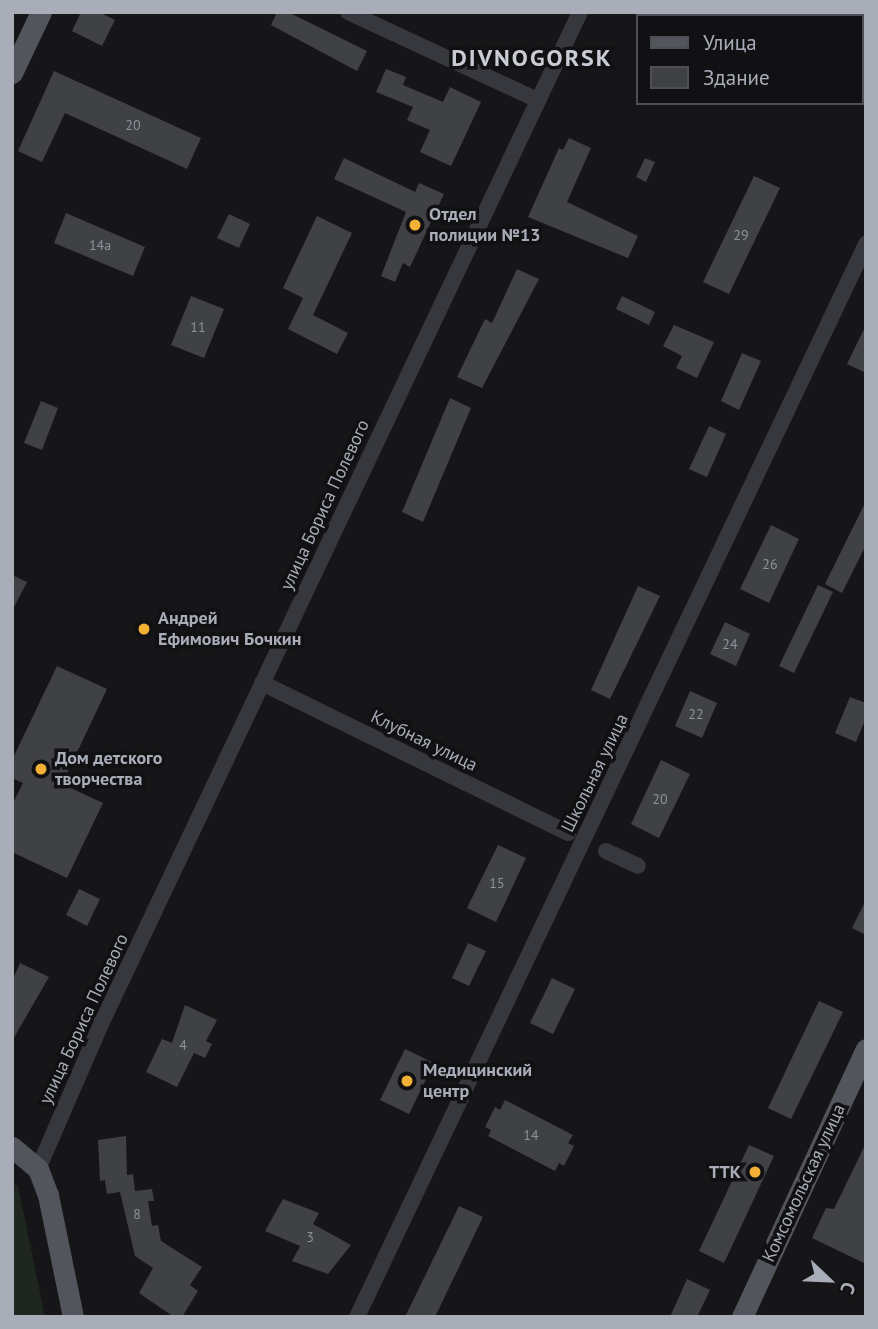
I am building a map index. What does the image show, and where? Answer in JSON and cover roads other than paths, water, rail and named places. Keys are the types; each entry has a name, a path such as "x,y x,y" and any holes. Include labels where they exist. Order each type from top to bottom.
{"main road":[{"path":"12,73 41,12"},
{"name":"Комсомольская улица","path":"742,1317 866,1049"},
{"path":"12,1147 38,1169 48,1195 73,1317"}],"street":[{"path":"348,12 538,100"},
{"name":"улица Бориса Полевого","path":"38,1169 262,683 580,12"},
{"name":"Школьная улица","path":"357,1317 866,244"},
{"name":"Клубная улица","path":"262,683 568,833"},
{"path":"606,851 638,866"}],"place":[{"name":"Отдел полиции №13","path":"415,225"},
{"name":"Андрей Ефимович Бочкин","path":"144,629"},
{"name":"Дом детского творчества","path":"41,769"},
{"name":"Медицинский центр","path":"407,1081"},
{"name":"ТТК","path":"755,1172"}],"district":[{"name":"DIVNOGORSK","path":"532,58"}]}
